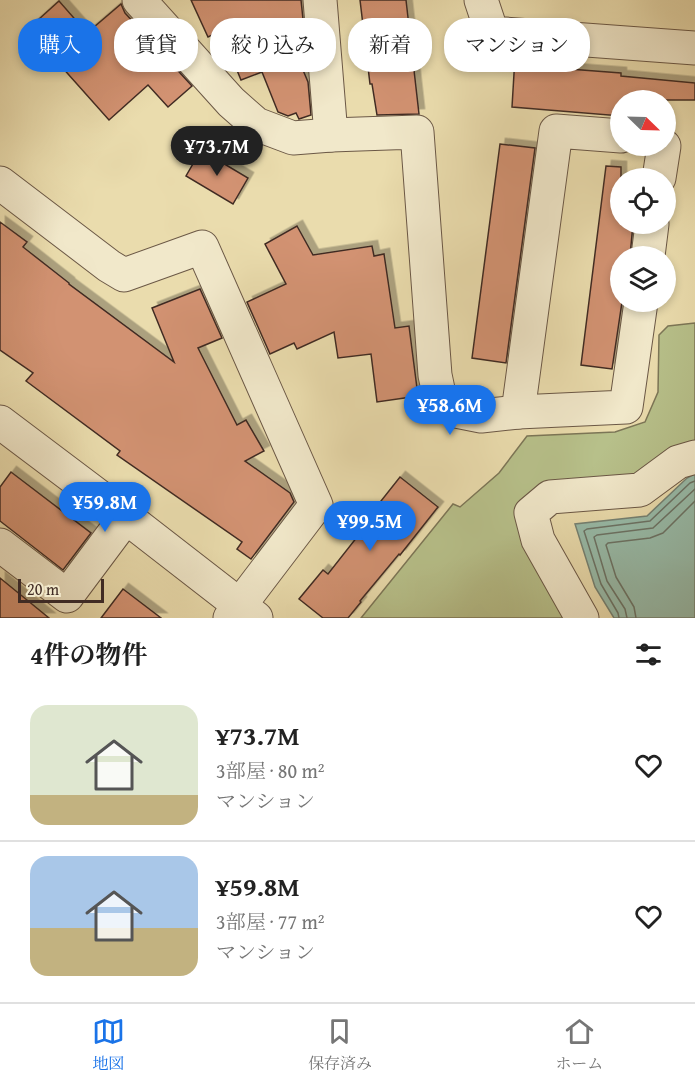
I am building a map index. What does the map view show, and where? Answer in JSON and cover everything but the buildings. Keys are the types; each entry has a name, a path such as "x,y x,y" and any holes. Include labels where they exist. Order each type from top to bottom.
{"street":[{"path":"140,0 231,102 256,124 293,138 417,132 435,375 439,394 456,411 481,416 626,407 640,312"},
{"path":"320,0 331,135"},
{"path":"481,0 492,33 695,48"},
{"path":"518,412 556,131 610,135"},
{"path":"0,183 124,275 202,247 316,506 242,614 126,517 0,422"},
{"path":"582,618 538,540 531,513 550,497 640,490 678,462 695,457"},
{"path":"0,545 67,596 126,517"}],"green space":[{"path":"695,323 695,452 638,483 526,512 566,618 361,618 453,504 460,507 499,473 527,436 615,432 645,422 658,392 659,335 668,326"}],"water":[{"path":"695,474 695,618 614,618 595,587 575,524 647,516 687,478"}]}
